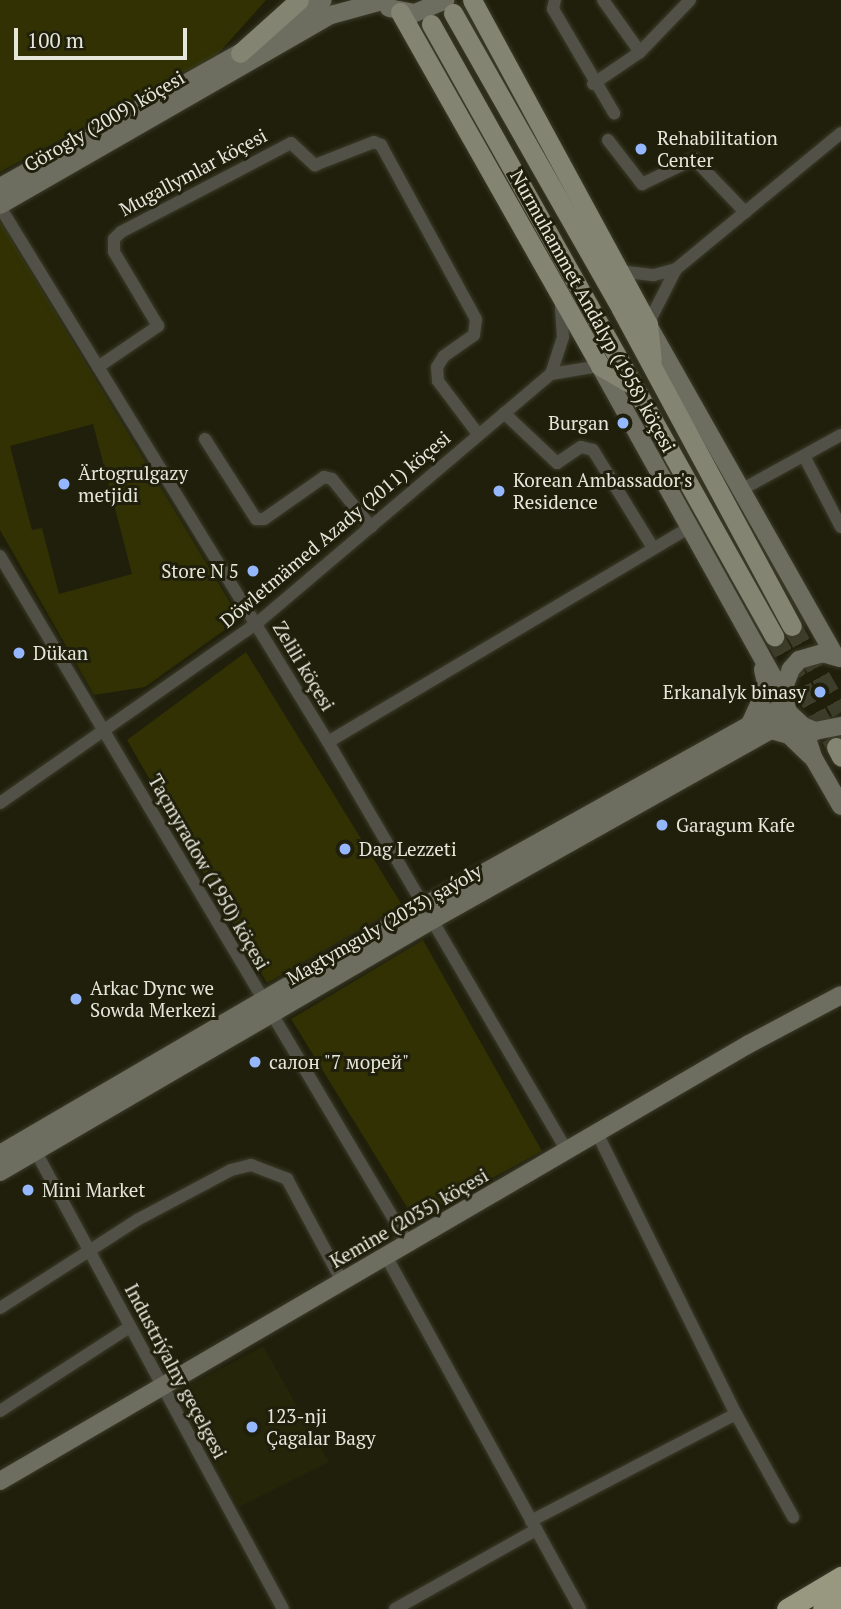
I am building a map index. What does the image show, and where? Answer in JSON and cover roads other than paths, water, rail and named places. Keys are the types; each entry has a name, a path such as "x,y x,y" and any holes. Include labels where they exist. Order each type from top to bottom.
{"highway":[{"path":"787,1609 841,1577"},
{"path":"823,1609 841,1598"}],"main road":[{"path":"240,53 299,0"},
{"name":"Görogly (2009) köçesi","path":"0,187 240,53 323,0"},
{"path":"472,0 648,324 820,632 839,654"},
{"path":"378,1 400,12 422,12 449,7"},
{"name":"Görogly (2009) köçesi","path":"0,206 331,15 378,1"},
{"name":"Nurmuhammet Andalyp (1958) köçesi","path":"449,7 573,223 792,626"},
{"path":"400,12 544,262 841,806"},
{"name":"Nurmuhammet Andalyp (1958) köçesi","path":"431,24 774,636"},
{"path":"573,223 620,271"},
{"path":"544,262 547,227"},
{"path":"648,324 654,373"},
{"path":"600,366 634,386"},
{"path":"839,654 811,655 799,660 790,669 790,710 815,731 841,726"},
{"path":"748,726 767,687 761,659"},
{"name":"Magtymguly (2033) şaýoly","path":"0,1154 266,1008 748,726 790,710"},
{"name":"Magtymguly (2033) şaýoly","path":"430,912 768,729 790,710"},
{"path":"768,729 789,735 814,760"},
{"name":"Kemine (2035) köçesi","path":"0,1481 566,1150 841,995"},
{"name":"Magtymguly (2033) şaýoly","path":"0,1172 266,1008"}],"street":[{"path":"555,0 554,9 593,84 614,113"},
{"path":"603,0 640,52"},
{"path":"593,84 640,52 690,0"},
{"path":"648,324 676,269 841,134"},
{"path":"608,140 642,184 694,159 745,212"},
{"name":"Mugallymlar köçesi","path":"98,367 158,326 114,252 114,239 121,232 291,143 315,165 374,142 381,145 476,319 474,335 444,356 437,367 438,381 478,434"},
{"name":"Zelili köçesi","path":"0,206 430,912 566,1150"},
{"path":"544,262 564,317 551,374 600,366"},
{"path":"620,271 654,275 676,269"},
{"name":"Döwletmämed Azady (2011) köçesi","path":"0,803 256,624 551,374"},
{"path":"504,413 557,463 581,447 593,450 653,548"},
{"path":"741,490 841,435"},
{"path":"205,439 250,515 257,519 264,519 324,477 332,479 371,527"},
{"path":"804,456 841,527"},
{"path":"328,742 689,528"},
{"name":"Taçmyradow (1950) köçesi","path":"0,556 408,1243"},
{"path":"597,1133 736,1414 793,1517"},
{"name":"Industriýalny geçelgesi","path":"36,1152 283,1609"},
{"path":"0,1308 170,1201 231,1170 251,1165 287,1179 342,1281"},
{"path":"386,1256 580,1609"},
{"path":"0,1411 130,1327"},
{"path":"395,1609 533,1525 736,1414"}],"tunnel":[{"path":"792,626 841,712"},
{"path":"774,636 836,747"}],"place":[{"name":"Rehabilitation Center","path":"641,149"},
{"name":"Burgan","path":"623,423"},
{"name":"Ärtogrulgazy metjidi","path":"64,484"},
{"name":"Korean Ambassador's Residence","path":"499,491"},
{"name":"Store N 5","path":"253,571"},
{"name":"Dükan","path":"19,653"},
{"name":"Erkanalyk binasy","path":"820,692"},
{"name":"Garagum Kafe","path":"662,825"},
{"name":"Dag Lezzeti","path":"345,849"},
{"name":"Arkac Dync we Sowda Merkezi","path":"76,999"},
{"name":"салон \"7 морей\"","path":"255,1062"},
{"name":"Mini Market","path":"28,1190"},
{"name":"123-nji Çagalar Bagy","path":"252,1427"}]}
